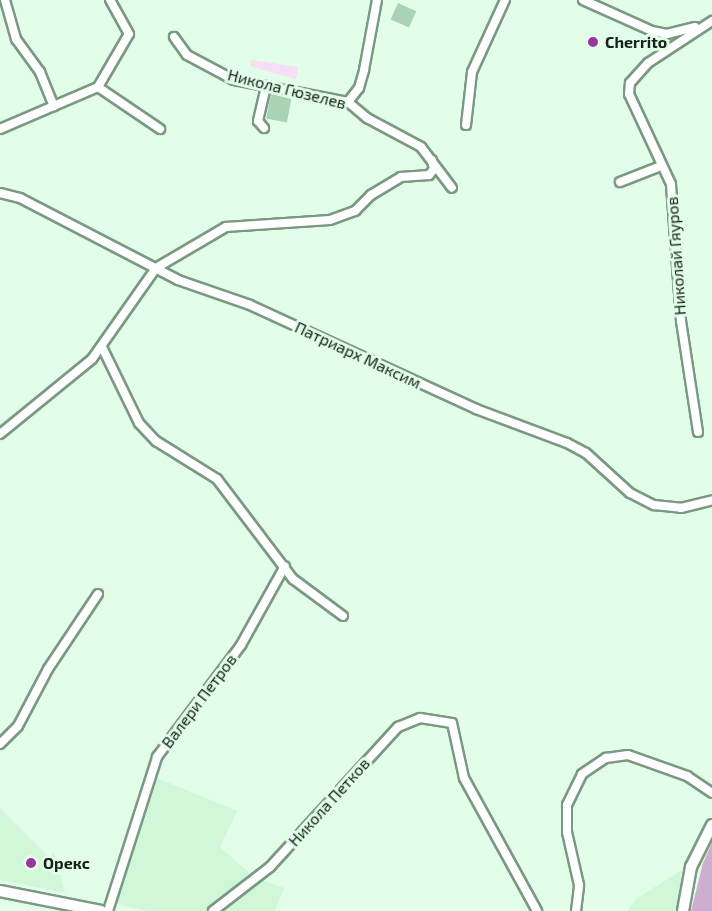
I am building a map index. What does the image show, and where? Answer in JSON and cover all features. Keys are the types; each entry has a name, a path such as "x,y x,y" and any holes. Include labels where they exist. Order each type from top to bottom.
{"street":[{"path":"5,0 16,39 40,72 54,106"},
{"path":"0,129 98,87 129,34 110,0"},
{"path":"348,102 362,77 377,0"},
{"path":"466,125 472,72 505,0"},
{"path":"584,0 667,34 712,20"},
{"name":"Николай Гяуров","path":"699,432 681,321 671,184 632,105 630,82 663,51 712,20"},
{"name":"Никола Гюзелев","path":"174,37 187,55 234,80 348,102 367,118 421,147 452,188"},
{"path":"264,128 258,121 266,86"},
{"path":"98,87 160,129"},
{"path":"0,434 102,347 156,268 226,227 330,220 355,211 371,195 401,177 429,175 434,170 432,160"},
{"path":"620,182 661,166"},
{"name":"Патриарх Максим","path":"0,193 21,198 156,268 299,326 476,409 567,443 586,453 630,493 654,505 681,508 712,500"},
{"path":"102,347 139,423 156,441 217,479 304,589 343,616"},
{"name":"Валери Петров","path":"108,911 157,757 241,645 285,566"},
{"path":"0,744 18,726 48,669 98,594"},
{"name":"Никола Петков","path":"213,911 270,867 398,727 409,718 453,723 464,778 537,911"},
{"path":"576,911 579,885 567,832 567,805 582,774 606,758 628,755 687,776 712,793"},
{"path":"683,911 691,867 712,825"},
{"path":"0,891 101,911"}],"shaded area":[{"path":"252,60 298,67 296,79 250,66"},
{"path":"157,778 237,811 220,847 254,877 284,888 275,911 148,911 114,903"},
{"path":"0,808 49,857 54,853 65,893 0,880"},
{"path":"712,843 712,911 691,911 703,863"},
{"path":"682,870 677,911 627,911 636,899"}],"building":[{"path":"398,3 416,11 409,28 391,19"},
{"path":"271,94 292,98 287,123 266,119"}],"place":[{"name":"Cherrito","path":"593,42"},
{"name":"Орекс","path":"31,863"}]}
